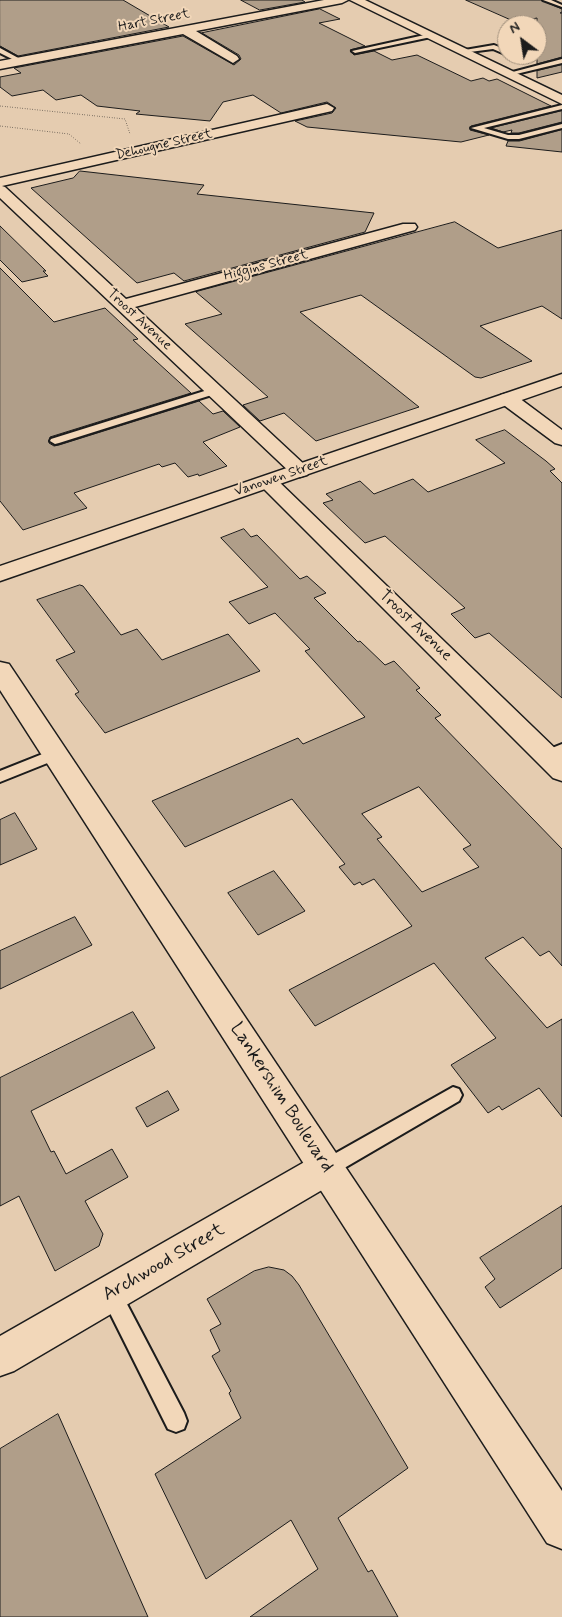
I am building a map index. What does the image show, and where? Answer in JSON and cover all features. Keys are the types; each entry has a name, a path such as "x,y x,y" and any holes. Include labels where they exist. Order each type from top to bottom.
{"street":[{"name":"Hart Street","path":"0,65 185,30 317,2 342,0"},
{"path":"356,0 462,51 497,56"},
{"path":"185,30 233,59"},
{"path":"507,65 508,74 562,100"},
{"name":"Dehougne Street","path":"0,182 327,108"},
{"name":"Troost Avenue","path":"0,190 300,470"},
{"name":"Higgins Street","path":"122,305 409,227"},
{"name":"Vanowen Street","path":"0,574 562,380"},
{"path":"508,399 562,438"},
{"name":"Troost Avenue","path":"268,482 557,759"},
{"name":"Lankershim Boulevard","path":"3,682 55,754 562,1528"},
{"name":"Archwood Street","path":"0,1357 327,1168"}],"lane":[{"path":"546,0 560,6"},
{"path":"355,51 429,36"},
{"path":"462,51 494,47 497,50"},
{"path":"0,50 20,61"},
{"path":"508,74 562,61"},
{"path":"562,107 475,128 508,137 519,137 562,126"},
{"path":"550,110 562,116"},
{"path":"55,441 214,391"},
{"path":"0,777 55,754"},
{"path":"327,1168 453,1095"},
{"path":"111,1294 176,1421"}],"path":[{"path":"0,106 125,119 130,134"},
{"path":"0,126 69,134 81,144"}],"building":[{"path":"0,0 123,0 169,27 18,56 0,46"},
{"path":"241,0 302,0 305,2 260,10"},
{"path":"466,0 541,0 562,9 560,13 562,13 562,57 547,61 547,15 500,15"},
{"path":"320,9 340,19 319,23 365,46 350,50 354,55 374,51 392,60 417,55 471,81 483,78 489,81 497,79 551,106 471,126 470,130 489,135 461,142 307,127 295,121 332,113 336,108 327,102 281,113 253,95 223,102 210,121 136,114 140,111 97,106 81,95 56,100 43,90 12,96 0,87 0,77 21,73 14,68 183,36 234,65 241,59 239,55 202,33"},
{"path":"562,65 562,72 537,78 537,71"},
{"path":"562,111 562,122 519,133 511,133 512,130 503,132 491,128"},
{"path":"562,130 562,152 506,146 508,141 519,141"},
{"path":"80,171 204,185 197,194 374,213 365,232 184,281 174,273 137,283 31,188 73,178"},
{"path":"455,222 498,248 562,230 562,319 542,306 480,326 532,361 481,378 475,377 361,295 300,312 419,407 316,441 284,413 260,421 243,405 268,397 185,324 222,314 196,292"},
{"path":"0,226 46,271 43,271 48,276 22,282 0,260"},
{"path":"0,268 54,322 105,308 138,339 133,340 191,393 50,437 49,443 54,446 59,445 199,401 213,414 223,411 240,427 203,442 227,466 199,476 198,474 188,477 175,463 162,467 159,464 74,493 87,508 23,530 0,501"},
{"path":"505,430 555,469 550,471 562,483 562,698 489,633 475,638 451,614 465,608 385,536 365,543 323,503 333,500 326,494 360,481 374,494 413,479 428,492 505,463 476,440"},
{"path":"244,529 251,537 257,535 300,579 307,576 326,593 314,598 358,642 360,641 385,665 394,661 420,688 416,690 441,715 435,718 562,849 562,966 549,951 540,956 523,937 485,958 547,1028 562,1019 562,1117 539,1088 502,1110 499,1106 488,1113 451,1065 496,1038 434,963 315,1026 289,990 412,926 374,879 362,885 360,882 354,885 339,867 345,864 292,799 185,847 152,801 298,738 303,744 365,717 305,651 310,649 275,613 249,624 229,602 268,587 221,538","holes":["419,787 471,845 463,849 479,867 422,892 377,839 382,837 362,814"]},
{"path":"80,585 83,586 121,635 137,629 162,660 228,634 260,671 105,733 75,694 79,692 56,660 75,652 37,600"},
{"path":"15,813 37,849 0,865 0,820"},
{"path":"274,871 305,911 258,935 228,893"},
{"path":"75,917 92,945 0,989 0,951"},
{"path":"133,1012 155,1048 31,1111 51,1152 54,1151 66,1174 112,1149 128,1177 85,1201 103,1234 99,1246 55,1271 19,1196 0,1206 0,1078"},
{"path":"168,1091 179,1110 147,1127 136,1108"},
{"path":"562,1206 562,1268 500,1308 485,1287 495,1279 480,1258"},
{"path":"269,1267 284,1270 299,1285 408,1468 338,1518 368,1572 372,1570 398,1617 250,1617 318,1569 291,1520 206,1579 155,1474 241,1418 229,1393 231,1391 212,1356 220,1351 210,1330 221,1324 207,1299 254,1271"},
{"path":"58,1414 148,1617 0,1617 0,1449"}]}
